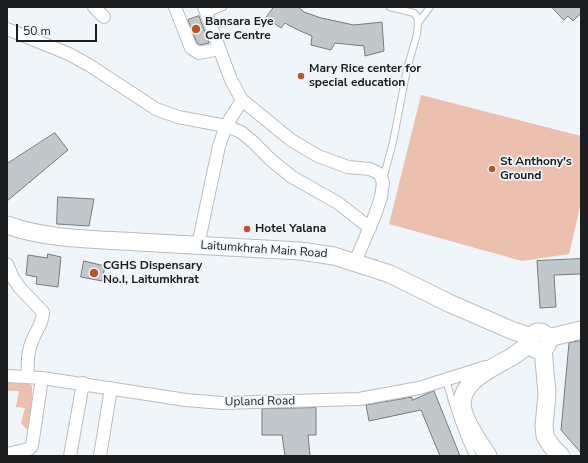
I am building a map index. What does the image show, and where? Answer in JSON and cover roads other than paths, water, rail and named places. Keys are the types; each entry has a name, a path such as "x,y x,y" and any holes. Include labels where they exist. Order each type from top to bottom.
{"street":[{"path":"94,7 104,17"},
{"path":"175,7 191,48 199,52 219,49"},
{"path":"205,10 231,80 242,100 290,140 318,156 348,168 370,169 380,174 383,181 381,197 370,228 355,262"},
{"path":"7,29 69,54 89,65 156,109 178,117 226,126 241,132 292,177 338,203 370,228"},
{"path":"198,245 219,146 226,126 242,100"},
{"name":"Laitumkhrah Main Road","path":"7,225 24,232 80,239 315,252 334,256 390,274 451,304 538,342"},
{"path":"7,264 13,278 20,288 43,312 41,324 32,340 29,350 27,365 28,377"},
{"path":"488,456 470,426 463,410 462,401 464,394 476,378 483,373 538,342 581,330"},
{"path":"538,342 547,394 544,426 545,436 552,447 562,456"},
{"name":"Upland Road","path":"7,376 42,378 83,383 186,400 222,403 359,400 419,388 508,359"},
{"path":"7,454 31,452 34,441 42,378"},
{"path":"70,456 83,383"},
{"path":"103,456 111,388"}],"lane":[{"path":"205,10 223,7"},
{"path":"383,181 393,142 407,69 417,34 418,22 414,13 390,7"},
{"path":"418,22 430,7"},
{"path":"446,380 452,405 473,456"}],"place":[{"name":"Bansara Eye Care Centre","path":"196,29"},
{"name":"Mary Rice center for special education","path":"301,76"},
{"name":"St Anthony's Ground","path":"492,169"},
{"name":"Hotel Yalana","path":"247,229"},
{"name":"CGHS Dispensary No.I, Laitumkhrat","path":"94,273"}]}
